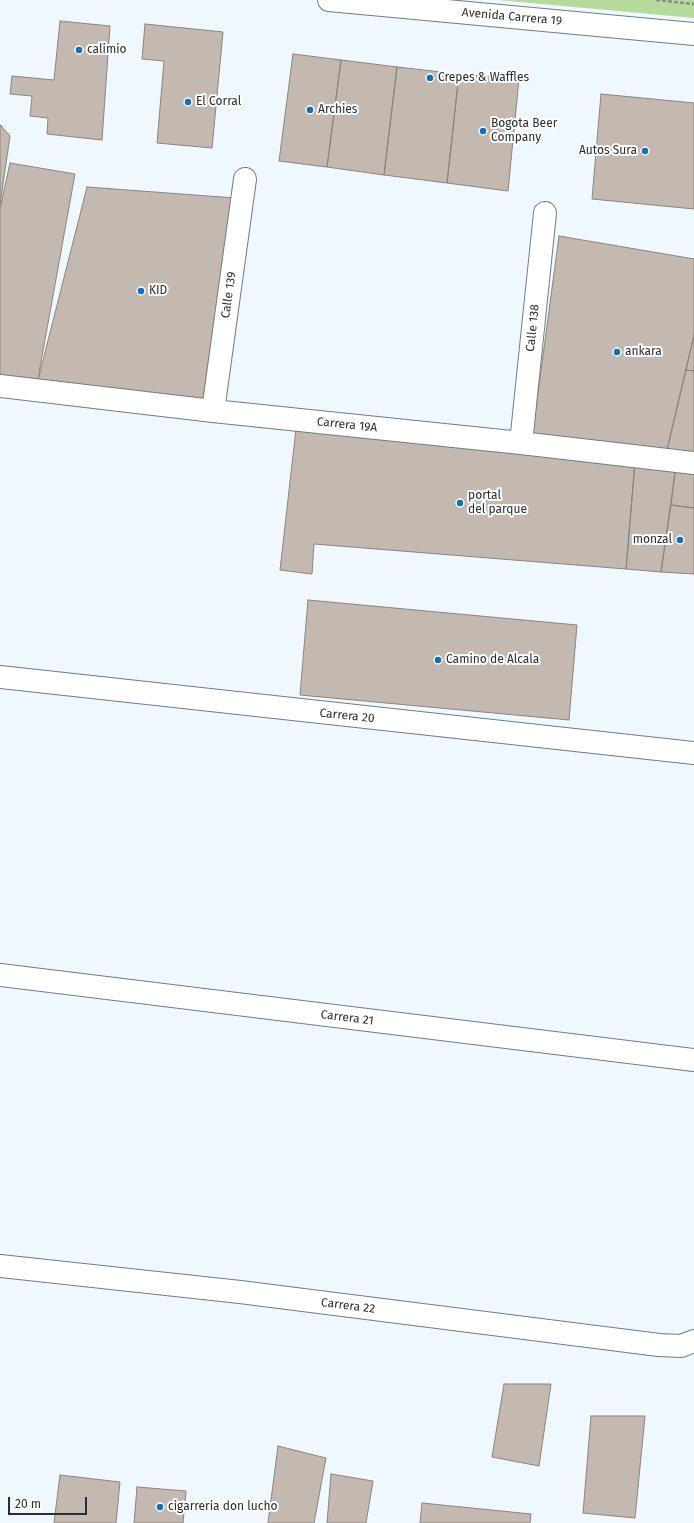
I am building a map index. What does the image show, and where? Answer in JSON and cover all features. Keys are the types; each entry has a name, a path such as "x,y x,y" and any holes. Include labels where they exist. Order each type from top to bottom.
{"street":[{"name":"Avenida Carrera 19","path":"329,0 694,34"},
{"name":"Calle 139","path":"213,411 245,179"},
{"name":"Calle 138","path":"521,443 545,213"},
{"name":"Carrera 19A","path":"0,386 213,411 521,443 694,463"},
{"name":"Carrera 20","path":"0,677 694,753"},
{"name":"Carrera 21","path":"0,975 694,1060"},
{"name":"Carrera 22","path":"0,1266 240,1292 659,1345 681,1346 694,1341"}],"path":[{"path":"656,0 694,4"}],"green space":[{"path":"498,0 694,0 694,18"}],"building":[{"path":"60,21 110,26 102,140 47,134 48,118 30,116 32,96 10,94 12,76 54,80"},
{"name":"El Corral","path":"145,24 223,32 212,148 157,143 164,61 142,59"},
{"name":"Archies","path":"293,54 341,60 327,167 279,161"},
{"path":"341,60 397,67 384,175 327,167"},
{"path":"397,67 459,74 447,183 384,175"},
{"name":"Bogota Beer Company","path":"459,74 519,79 508,191 447,183"},
{"name":"Autos Sura","path":"601,94 694,103 694,209 592,199"},
{"path":"0,125 10,136 0,205"},
{"path":"10,163 75,174 37,384 0,379 0,209"},
{"name":"KID","path":"87,187 235,198 206,402 37,384"},
{"name":"ankara","path":"559,236 694,259 694,335 667,450 532,438"},
{"path":"694,335 694,371 686,370"},
{"path":"686,370 694,371 694,452 667,450"},
{"name":"portal del parque","path":"296,429 635,462 626,569 314,544 312,574 280,570"},
{"path":"635,462 676,465 661,572 626,569"},
{"path":"676,465 694,467 694,508 671,505"},
{"name":"monzal","path":"671,505 694,508 694,574 661,572"},
{"name":"Camino de Alcala","path":"308,600 577,625 569,720 300,695"},
{"path":"504,1384 551,1384 539,1466 492,1457"},
{"path":"591,1416 645,1416 635,1518 583,1513"},
{"path":"278,1446 326,1458 314,1523 268,1523"},
{"path":"331,1474 373,1481 366,1523 327,1523"},
{"path":"60,1475 120,1482 116,1523 54,1523"},
{"name":"cigarreria don lucho","path":"137,1487 186,1491 183,1523 134,1523"},
{"path":"422,1503 531,1514 530,1523 420,1523"}],"place":[{"name":"calimio","path":"79,50"},
{"name":"Crepes & Waffles","path":"430,78"},
{"name":"El Corral","path":"188,102"},
{"name":"Archies","path":"310,110"},
{"name":"Bogota Beer Company","path":"483,131"},
{"name":"Autos Sura","path":"645,151"},
{"name":"KID","path":"141,291"},
{"name":"ankara","path":"617,352"},
{"name":"portal del parque","path":"460,503"},
{"name":"monzal","path":"680,540"},
{"name":"Camino de Alcala","path":"438,660"},
{"name":"cigarreria don lucho","path":"160,1507"}]}
